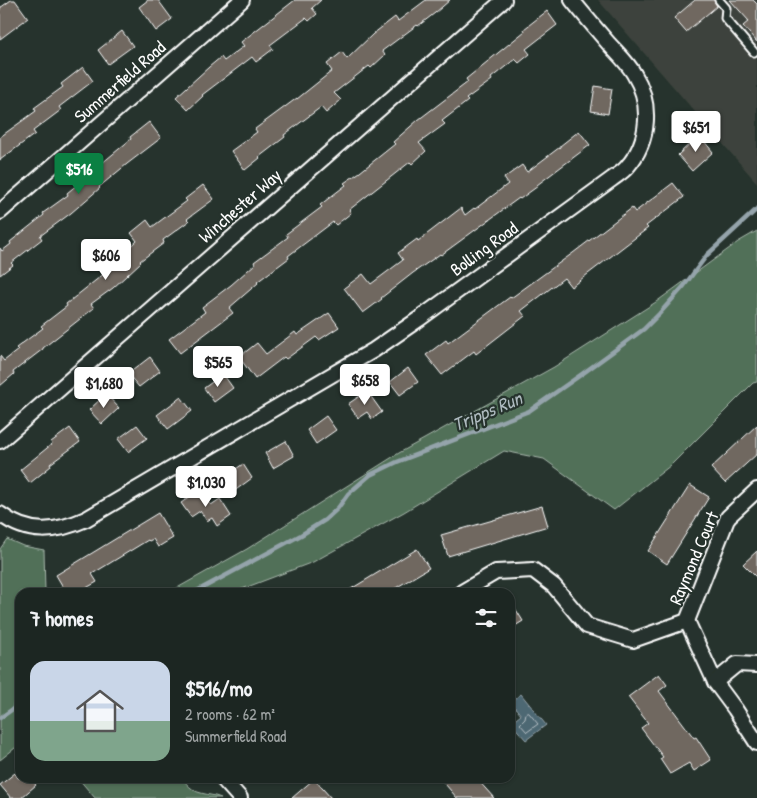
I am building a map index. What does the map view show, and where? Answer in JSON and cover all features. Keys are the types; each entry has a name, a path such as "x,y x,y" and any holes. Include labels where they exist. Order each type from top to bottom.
{"street":[{"name":"Summerfield Road","path":"0,212 242,0"},
{"name":"Winchester Way","path":"0,440 504,0"},
{"name":"Bolling Road","path":"0,514 22,527 36,530 52,530 70,526 86,519 374,350 612,180 626,168 640,147 647,122 642,89 634,73 622,57 572,0"},
{"name":"Raymond Court","path":"687,621 728,518 757,490"},
{"path":"469,588 496,572 533,570 554,586 587,626 633,640 687,621 715,682 757,743"},
{"path":"715,682 737,664 757,665"},
{"path":"226,783 240,798"}],"lane":[{"path":"719,0 726,8 726,18 754,52"}],"shaded area":[{"path":"598,0 757,0 757,183 715,135"}],"green space":[{"path":"757,231 757,382 753,383 671,465 614,510 544,459 504,451 404,512 313,562 245,588 177,588 247,549 399,453 554,367 656,302 738,242"},
{"path":"7,539 23,546 44,550 45,588 15,588 15,748 0,760 0,549"},
{"path":"82,783 186,783 195,791 221,798 95,798"}],"water":[{"path":"521,694 546,725 526,740 515,728 515,720 521,715 515,707 515,699"}],"building":[{"path":"11,0 15,0 28,18 0,39 0,8"},
{"path":"148,0 158,0 172,19 156,31 139,7"},
{"path":"295,0 321,0 312,8 317,14 309,21 306,18 270,45 273,49 256,62 252,57 202,95 188,110 176,97 221,57 224,61 244,46 241,42"},
{"path":"426,0 450,0 418,26 382,51 385,55 371,68 369,66 334,93 341,100 326,113 321,107 284,135 285,137 245,170 231,151 257,132 255,129 332,71 327,64 342,52 347,59 373,34 395,17 398,21"},
{"path":"695,0 714,0 717,6 686,32 674,18"},
{"path":"730,0 753,0 757,4 757,42 743,26 749,21"},
{"path":"547,11 557,25 526,49 530,54 519,63 515,59 491,78 492,80 466,99 468,101 442,121 445,124 419,143 426,151 412,164 410,162 349,210 351,213 336,225 333,222 288,256 289,258 257,282 229,308 233,313 180,353 169,339 205,312 202,307 231,285 255,264 254,262 288,237 286,234 322,207 320,205 346,185 344,183 395,144 393,142 418,120 468,82 466,79"},
{"path":"122,31 133,46 108,64 98,50"},
{"path":"83,67 93,81 59,107 61,110 33,131 35,134 0,160 0,137 36,111 34,108 63,87 61,84"},
{"path":"595,86 612,89 608,114 591,111"},
{"path":"149,122 161,138 99,187 71,213 40,236 42,239 11,263 13,265 0,275 0,248 2,251 11,244 10,242 44,215 43,213 68,195 67,193"},
{"path":"579,131 590,145 538,186 413,273 363,313 344,288 363,274 371,284 403,260 398,253 417,239 418,241 461,208 465,215 475,209 508,184 504,178 522,165 527,172"},
{"path":"699,135 713,152 692,171 678,155"},
{"path":"673,183 684,197 646,226 648,228 571,287 564,278 521,311 525,316 476,354 474,351 442,375 426,355 446,340 448,343 632,208 635,212"},
{"path":"203,185 214,199 187,219 189,221 163,240 164,243 140,261 113,288 91,304 94,308 13,372 14,374 0,386 0,356 4,361 18,350 16,348 43,328 41,326 67,306 66,304 115,265 113,263 137,241 131,233 147,220 152,227 187,201 185,199"},
{"path":"329,313 339,327 319,340 316,337 286,359 284,357 255,379 239,357 257,343 266,354 295,332 297,335"},
{"path":"150,357 160,371 139,387 128,374"},
{"path":"408,368 418,382 400,395 390,382"},
{"path":"223,374 233,388 214,402 204,388"},
{"path":"367,391 382,412 372,419 367,412 358,418 348,404"},
{"path":"106,394 119,408 102,424 89,410"},
{"path":"181,397 192,411 168,429 157,415"},
{"path":"326,416 336,430 316,444 307,430"},
{"path":"137,425 147,438 128,452 118,439"},
{"path":"757,425 757,454 725,483 711,468"},
{"path":"70,428 80,442 50,464 51,466 30,483 20,470 52,444 51,442"},
{"path":"286,441 294,456 273,468 265,453"},
{"path":"243,464 252,478 233,492 223,478"},
{"path":"690,485 709,497 667,564 648,551"},
{"path":"201,489 211,505 220,499 231,516 217,526 212,518 207,521 200,511 191,517 181,503"},
{"path":"542,506 548,526 448,556 441,535"},
{"path":"158,513 173,538 158,547 153,539 148,540 92,574 97,582 86,588 64,588 56,575"},
{"path":"417,549 429,568 396,588 353,588"},
{"path":"757,551 757,578 743,564"},
{"path":"515,608 523,621 515,626"},
{"path":"659,674 667,685 659,691 694,738 696,737 711,760 694,771 689,763 670,774 660,759 663,757 641,728 648,723 628,697"},
{"path":"15,773 15,783 34,783 36,785 21,798 11,798 0,785"},
{"path":"309,783 318,783 331,798 292,798"},
{"path":"444,783 480,783 494,798 457,798"}],"waterway":[{"name":"Tripps Run","path":"202,588 325,520 338,508 348,494 370,475 397,462 529,411 644,329 684,286 707,255 757,209"},
{"path":"14,708 15,704"},
{"name":"Tripps Run","path":"0,718 15,708"}]}
